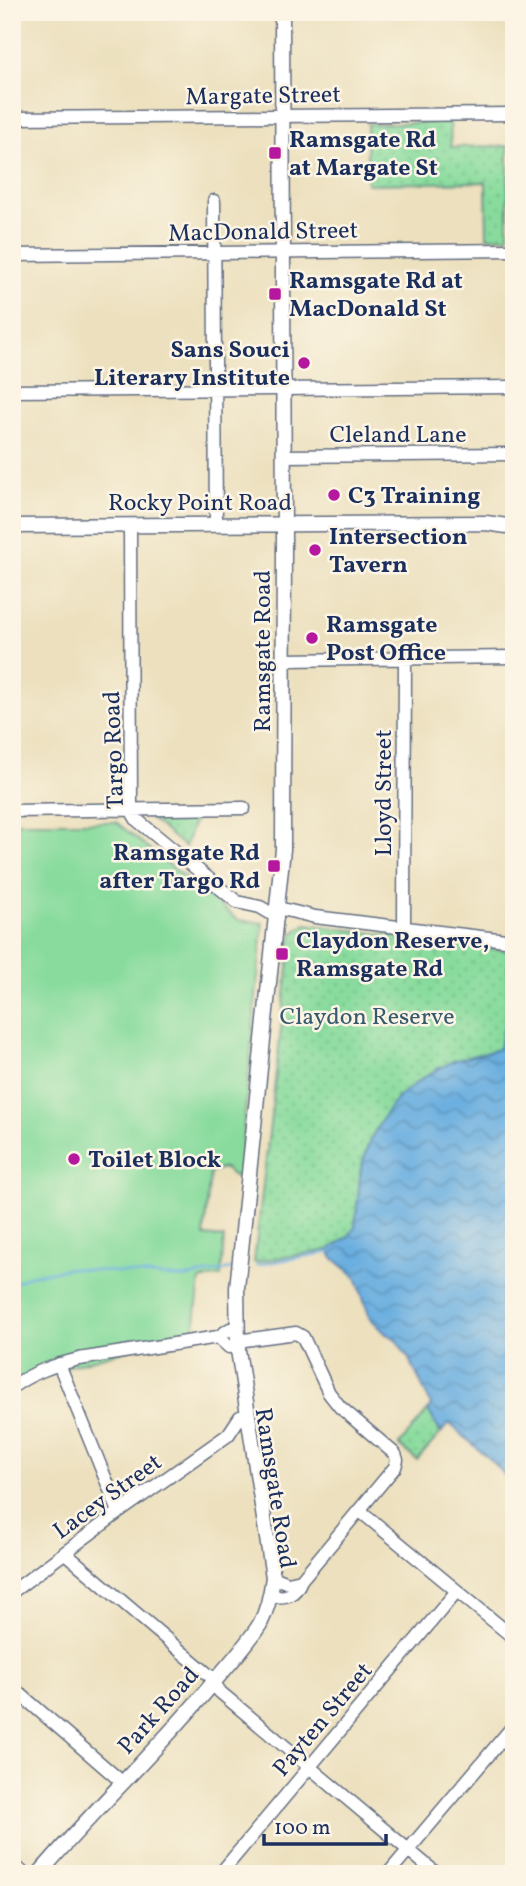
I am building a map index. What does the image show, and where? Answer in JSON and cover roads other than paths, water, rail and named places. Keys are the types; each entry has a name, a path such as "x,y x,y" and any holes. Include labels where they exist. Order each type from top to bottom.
{"main road":[{"name":"Ramsgate Road","path":"270,1596 229,1339 239,1276 278,912 284,822 282,12"},
{"name":"Rocky Point Road","path":"12,526 485,523 513,531"},
{"name":"Ramsgate Road","path":"229,1339 273,1577 270,1596"},
{"name":"Park Road","path":"39,1874 64,1844 163,1742 214,1682 260,1623 270,1596"}],"street":[{"name":"Margate Street","path":"12,118 514,114"},
{"path":"214,201 216,525"},
{"name":"MacDonald Street","path":"12,255 514,250"},
{"path":"12,391 514,387"},
{"name":"Cleland Lane","path":"284,456 514,454"},
{"name":"Targo Road","path":"130,525 131,810 137,821 237,902 278,912"},
{"path":"284,660 514,657"},
{"name":"Lloyd Street","path":"404,927 405,658"},
{"path":"12,811 244,808"},
{"path":"278,912 514,941"},
{"path":"12,1387 29,1375 79,1359 229,1339 296,1333 303,1336 335,1400 395,1454 397,1460 395,1467 301,1580 297,1590 285,1598 270,1596"},
{"path":"59,1364 119,1512"},
{"name":"Lacey Street","path":"12,1592 228,1435 240,1417"},
{"path":"228,1435 238,1435 244,1439"},
{"path":"359,1510 514,1638"},
{"path":"65,1553 210,1676 220,1692 437,1874"},
{"path":"273,1577 288,1583 301,1580"},
{"name":"Payten Street","path":"220,1874 456,1592"},
{"path":"12,1687 124,1783"},
{"path":"388,1874 514,1725"},
{"path":"12,1863 24,1874"}],"water":[{"path":"514,1018 514,1487 497,1466 449,1423 441,1433 428,1410 431,1405 411,1362 395,1338 386,1334 370,1318 356,1277 332,1257 329,1250 348,1237 355,1227 361,1168 370,1140 399,1096 427,1075 453,1061 499,1049 506,1021"}],"waterway":[{"path":"256,1265 330,1252"},
{"path":"12,1284 29,1276 71,1268 182,1278 232,1269"}],"place":[{"name":"Ramsgate Rd at Margate St","path":"275,153"},
{"name":"Ramsgate Rd at MacDonald St","path":"275,294"},
{"name":"Sans Souci Literary Institute","path":"304,363"},
{"name":"C3 Training","path":"334,495"},
{"name":"Intersection Tavern","path":"315,550"},
{"name":"Ramsgate Post Office","path":"312,638"},
{"name":"Ramsgate Rd after Targo Rd","path":"274,866"},
{"name":"Claydon Reserve, Ramsgate Rd","path":"282,954"},
{"name":"Toilet Block","path":"74,1159"}],"park label":[{"name":"Claydon Reserve","path":"367,1016"}]}
